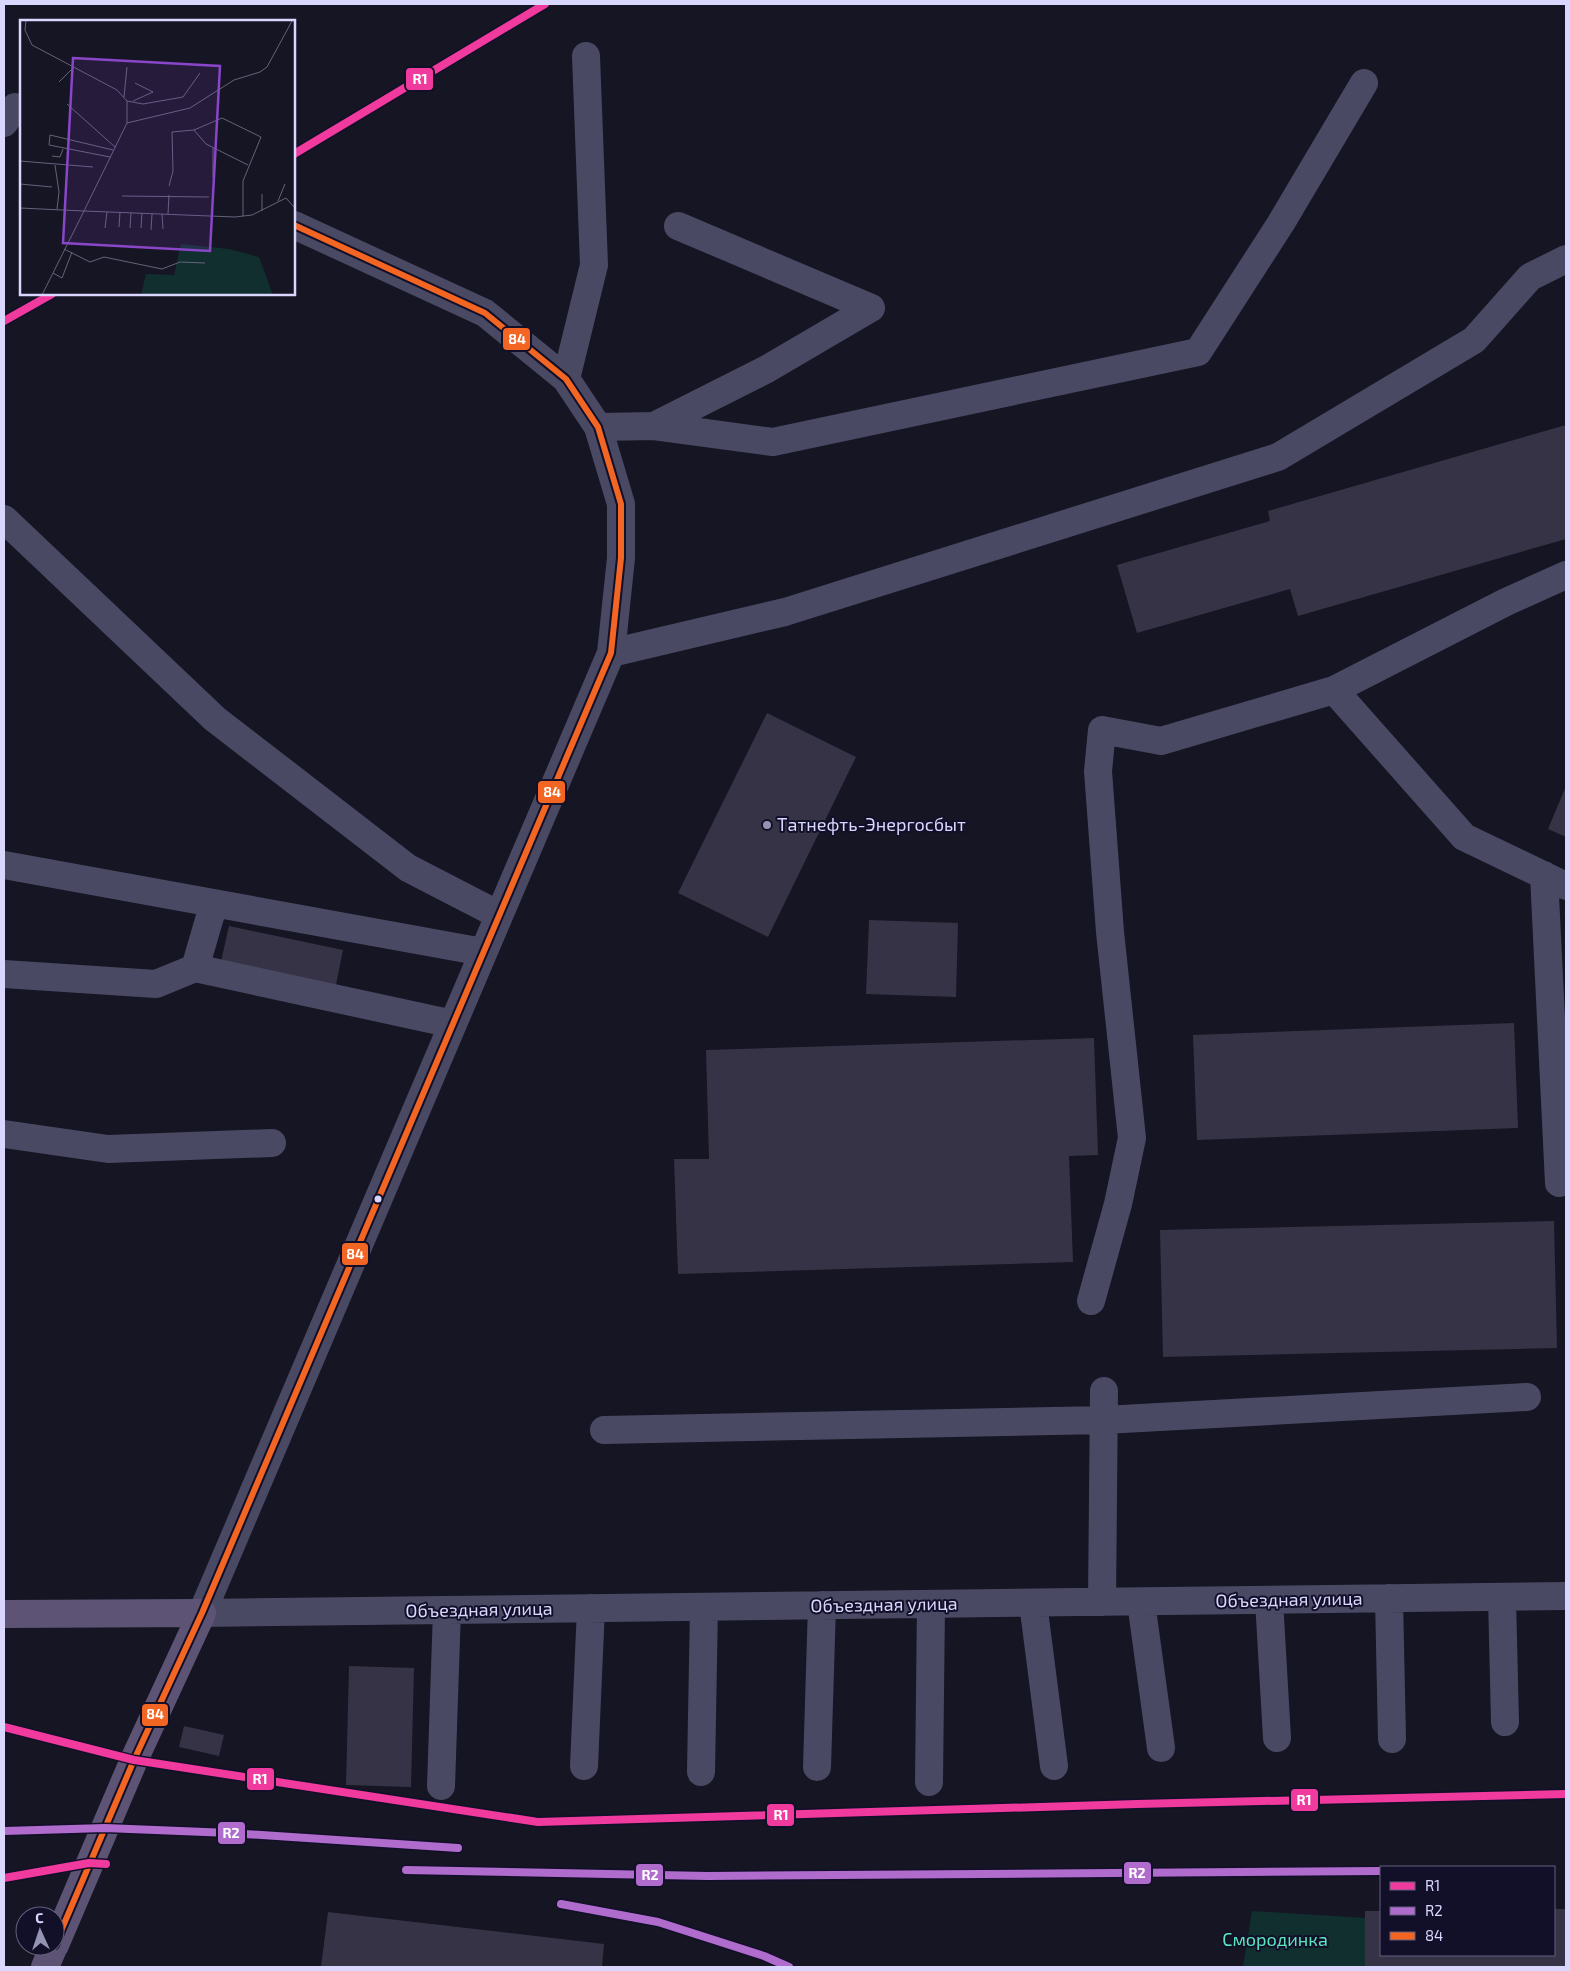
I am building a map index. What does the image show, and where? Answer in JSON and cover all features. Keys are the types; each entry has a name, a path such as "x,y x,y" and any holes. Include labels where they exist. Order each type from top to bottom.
{"main road":[{"path":"4,1614 202,1613 134,1760 65,1922"}],"street":[{"path":"566,380 594,265 586,56"},
{"path":"598,427 654,426 773,442 1198,352 1281,223 1364,83"},
{"path":"202,1613 611,653 621,558 621,504 598,427 566,380 485,313 295,225"},
{"path":"654,426 767,369 871,308 678,226"},
{"path":"611,653 785,612 1278,457 1474,340 1530,277 1566,259"},
{"path":"4,519 215,719 408,868 499,915"},
{"path":"1091,1301 1118,1204 1132,1138 1109,923 1098,771 1102,730 1161,741 1334,690 1506,602 1566,575"},
{"path":"1334,690 1464,837 1555,881 1559,1183"},
{"path":"4,865 483,952"},
{"path":"195,968 214,903"},
{"path":"4,974 156,984 195,968 452,1024"},
{"path":"4,1134 108,1149 272,1143"},
{"path":"1102,1602 1104,1391"},
{"path":"604,1430 1104,1420 1527,1397"},
{"name":"Объездная улица","path":"202,1613 1566,1596"},
{"path":"1502,1597 1505,1722"},
{"path":"1389,1598 1392,1739"},
{"path":"1269,1600 1277,1738"},
{"path":"1141,1602 1161,1748"},
{"path":"1034,1603 1054,1766"},
{"path":"929,1782 931,1604"},
{"path":"817,1767 822,1605"},
{"path":"702,1772 704,1607"},
{"path":"584,1766 591,1608"},
{"path":"441,1786 447,1610"}],"green space":[{"name":"Смородинка","path":"1252,1911 1380,1919 1380,1956 1555,1956 1555,1929 1566,1930 1566,1967 1243,1967"}],"building":[{"path":"1566,425 1566,539 1298,616 1290,589 1137,633 1117,565 1270,521 1268,511"},
{"name":"Татнефть-Энергосбыт","path":"767,713 856,757 768,937 678,893"},
{"path":"1566,786 1566,837 1548,829"},
{"path":"869,920 958,923 956,997 866,994"},
{"path":"229,926 343,950 336,985 221,961"},
{"path":"1514,1023 1518,1128 1197,1140 1193,1035"},
{"path":"1094,1038 1098,1155 1069,1156 1073,1262 678,1274 674,1159 709,1159 706,1050"},
{"path":"1554,1221 1557,1348 1163,1357 1160,1230"},
{"path":"349,1666 414,1668 411,1787 346,1785"},
{"path":"184,1726 224,1735 219,1756 179,1747"},
{"path":"1555,1909 1566,1909 1566,1967 1365,1967 1365,1911 1380,1911 1380,1956 1555,1956"},
{"path":"328,1912 604,1944 602,1967 321,1967"}],"transit line":[{"name":"R1","path":"295,153 545,4"},
{"name":"84","path":"65,1922 134,1760 202,1613 611,653 621,558 621,504 598,427 566,379 485,313 295,225"},
{"name":"R1","path":"4,321 50,295"},
{"name":"R1","path":"4,1727 134,1760 538,1822 1137,1804 1566,1794"},
{"name":"R2","path":"4,1831 105,1828 230,1833 458,1848"},
{"name":"R1","path":"4,1878 89,1863 106,1864"},
{"name":"R2","path":"406,1870 708,1876 1380,1871"},
{"name":"R2","path":"561,1904 658,1922 764,1956 789,1967"}],"place":[{"name":"Татнефть-Энергосбыт","path":"767,825"}]}
